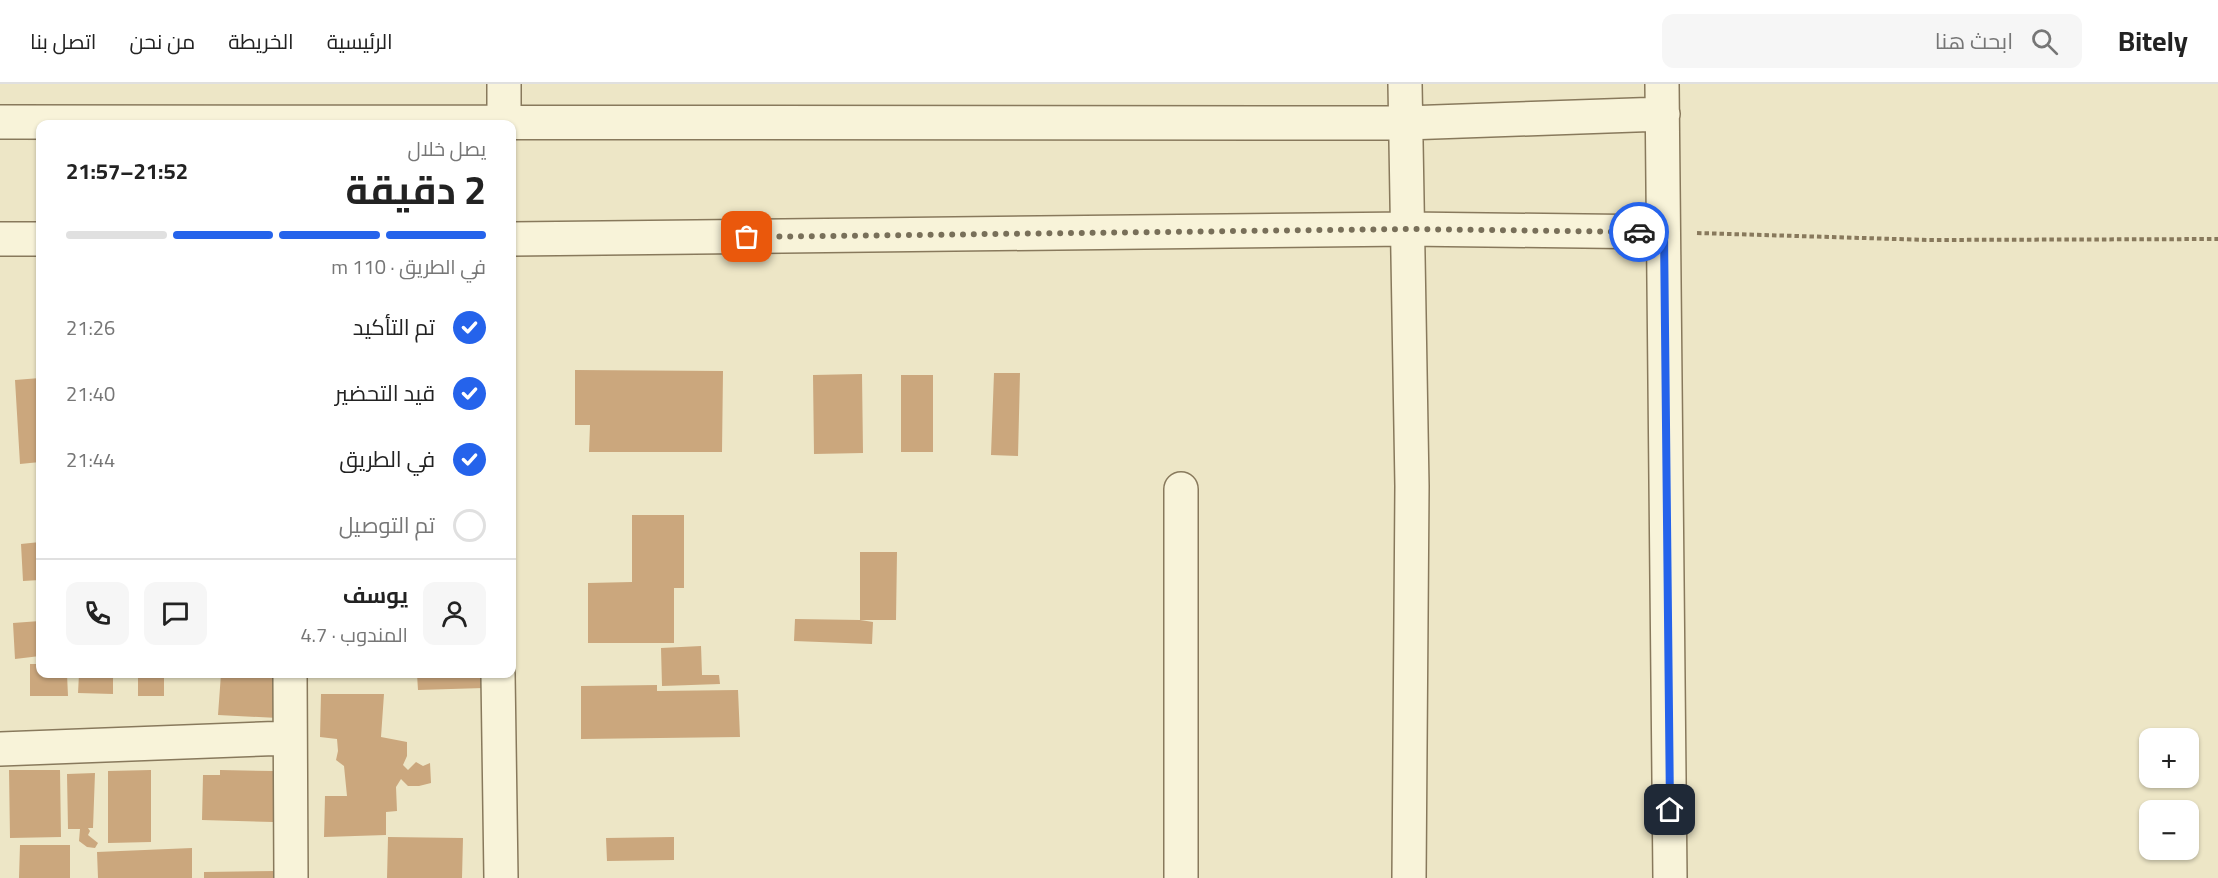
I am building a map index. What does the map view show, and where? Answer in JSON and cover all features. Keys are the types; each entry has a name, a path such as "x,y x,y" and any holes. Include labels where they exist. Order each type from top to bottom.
{"street":[{"path":"504,84 504,120"},
{"path":"1405,84 1412,486 1409,878"},
{"path":"516,124 1406,123 1663,99 1670,665 1670,878"},
{"path":"0,122 36,122"},
{"path":"516,240 1408,229 1664,232"},
{"path":"0,239 36,239"},
{"path":"1181,489 1181,878"},
{"path":"290,678 291,878"},
{"path":"498,678 501,878"},
{"path":"0,749 289,738"}],"path":[{"path":"1664,232 1929,240 2218,239"}],"building":[{"path":"575,370 723,371 722,452 589,452 590,425 575,425"},
{"path":"994,373 1020,373 1018,456 991,455"},
{"path":"862,374 863,453 814,454 813,375"},
{"path":"901,375 933,375 933,452 901,452"},
{"path":"36,378 36,462 20,464 15,380"},
{"path":"632,515 684,515 684,588 674,588 674,643 588,643 588,583 632,582"},
{"path":"36,542 36,580 23,581 21,544"},
{"path":"860,552 897,552 896,620 860,620"},
{"path":"795,619 873,622 872,644 794,641"},
{"path":"36,621 36,656 15,659 13,623"},
{"path":"701,646 702,675 719,675 720,684 662,686 661,648"},
{"path":"30,664 36,664 36,678 67,678 68,696 30,696"},
{"path":"79,678 113,678 113,694 78,693"},
{"path":"138,678 164,678 164,696 138,696"},
{"path":"221,678 280,678 278,718 218,715"},
{"path":"417,678 484,678 484,688 418,690"},
{"path":"657,685 657,691 738,690 740,737 581,739 581,686"},
{"path":"321,694 384,694 381,737 407,742 407,756 403,765 408,770 416,762 423,766 430,763 431,783 408,786 401,779 396,787 397,811 386,812 386,835 324,837 325,796 347,796 344,766 336,760 337,739 320,737"},
{"path":"9,770 60,770 61,837 10,838"},
{"path":"151,770 151,842 108,843 108,771"},
{"path":"220,770 274,771 273,822 202,820 203,775 220,775"},
{"path":"95,773 93,828 88,828 90,831 88,835 98,843 95,848 87,847 79,841 80,829 68,829 67,774"},
{"path":"388,837 463,838 462,878 387,878"},
{"path":"674,837 674,860 607,861 606,838"},
{"path":"20,845 70,845 70,878 19,878"},
{"path":"192,848 192,878 98,878 97,852"},
{"path":"277,871 277,878 204,878 204,872"}],"way so far":[{"path":"747,237 1408,229 1639,232"}],"route":[{"path":"1639,232 1664,232 1670,810"}]}
